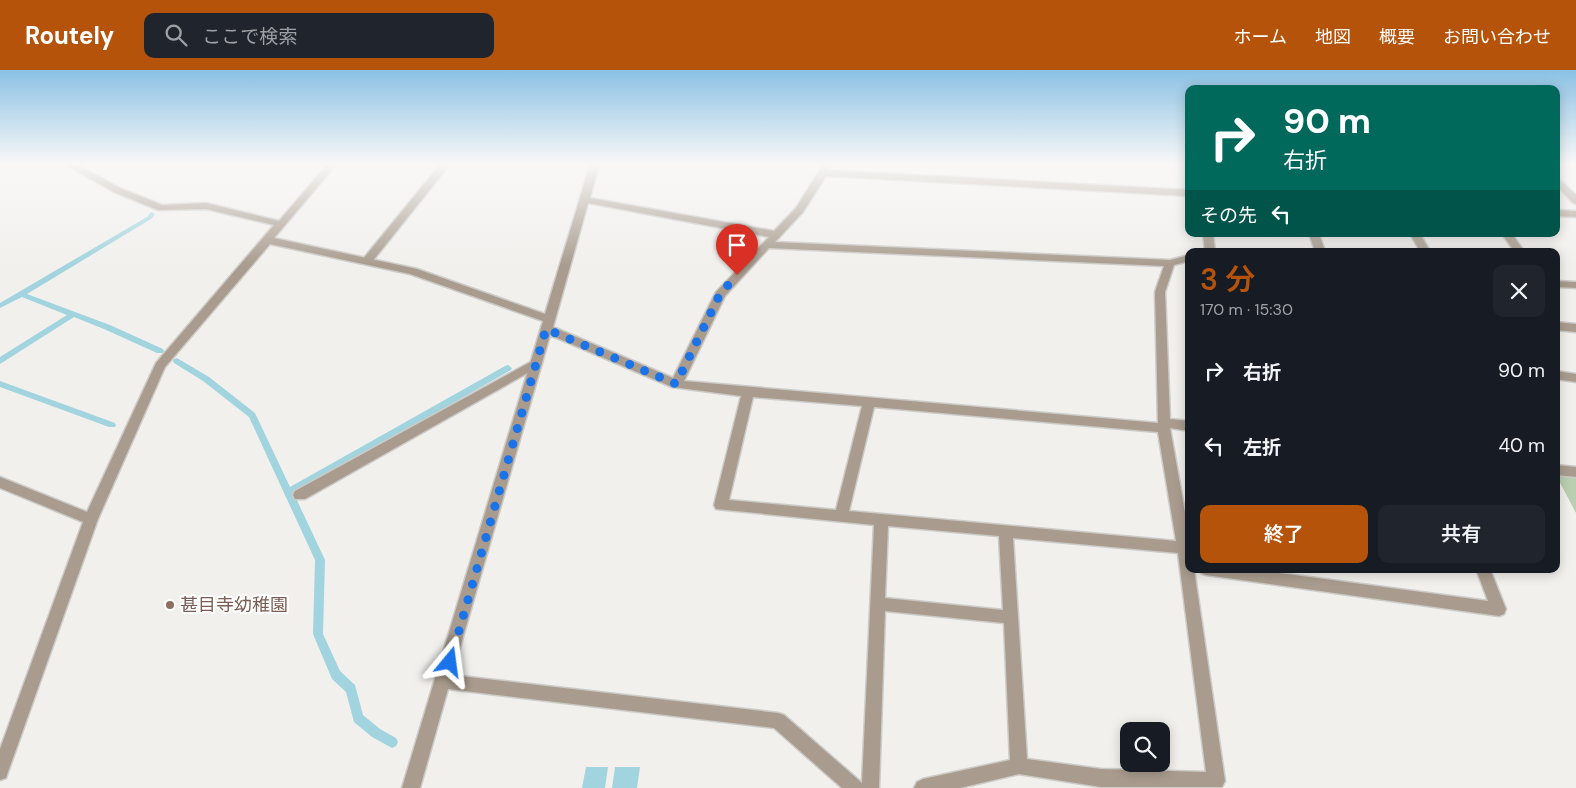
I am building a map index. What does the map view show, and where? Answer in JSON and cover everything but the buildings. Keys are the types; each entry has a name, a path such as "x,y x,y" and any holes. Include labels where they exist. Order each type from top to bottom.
{"street":[{"path":"138,199 161,208 206,206 281,224"},
{"path":"0,772 91,519 164,360 303,199"},
{"path":"367,261 417,199"},
{"path":"676,384 720,294 800,210 807,199"},
{"path":"411,788 585,200 777,235"},
{"path":"1560,213 1576,214"},
{"path":"1417,237 1423,248"},
{"path":"1509,237 1516,248"},
{"path":"267,240 413,270 547,324 676,384 868,402 1185,426"},
{"path":"768,245 1170,263 1185,259"},
{"path":"1170,263 1160,292 1164,425 1185,554"},
{"path":"1560,284 1576,285"},
{"path":"1560,326 1576,328"},
{"path":"300,495 536,363"},
{"path":"1560,376 1576,378"},
{"path":"748,392 721,505 1184,548"},
{"path":"841,516 868,402"},
{"path":"1560,470 1576,472"},
{"path":"0,482 91,519"},
{"path":"870,788 881,520"},
{"path":"1006,531 1019,766"},
{"path":"923,788 1019,766 1101,778 1216,782 1188,573"},
{"path":"1235,573 1499,609 1485,573"},
{"path":"877,604 1011,617"},
{"path":"444,681 778,721 855,788"},
{"path":"1087,788 1101,778"}],"green space":[{"path":"1560,476 1576,478 1576,513 1560,483"}],"water":[{"path":"586,767 608,767 605,788 582,788"},
{"path":"615,767 640,767 637,788 612,788"}],"waterway":[{"path":"21,294 149,218 152,214"},
{"path":"0,306 21,294"},
{"path":"21,294 74,314"},
{"path":"0,361 74,314"},
{"path":"74,314 160,351"},
{"path":"177,361 206,379 252,415 288,493"},
{"path":"288,493 508,368"},
{"path":"0,384 112,425"},
{"path":"288,493 320,560 318,634 336,675 351,689 358,718 376,733 392,742"}],"place":[{"name":"甚目寺幼稚園","path":"170,605"}],"route":[{"path":"450,662 546,329 676,384 720,294 737,275"}]}
